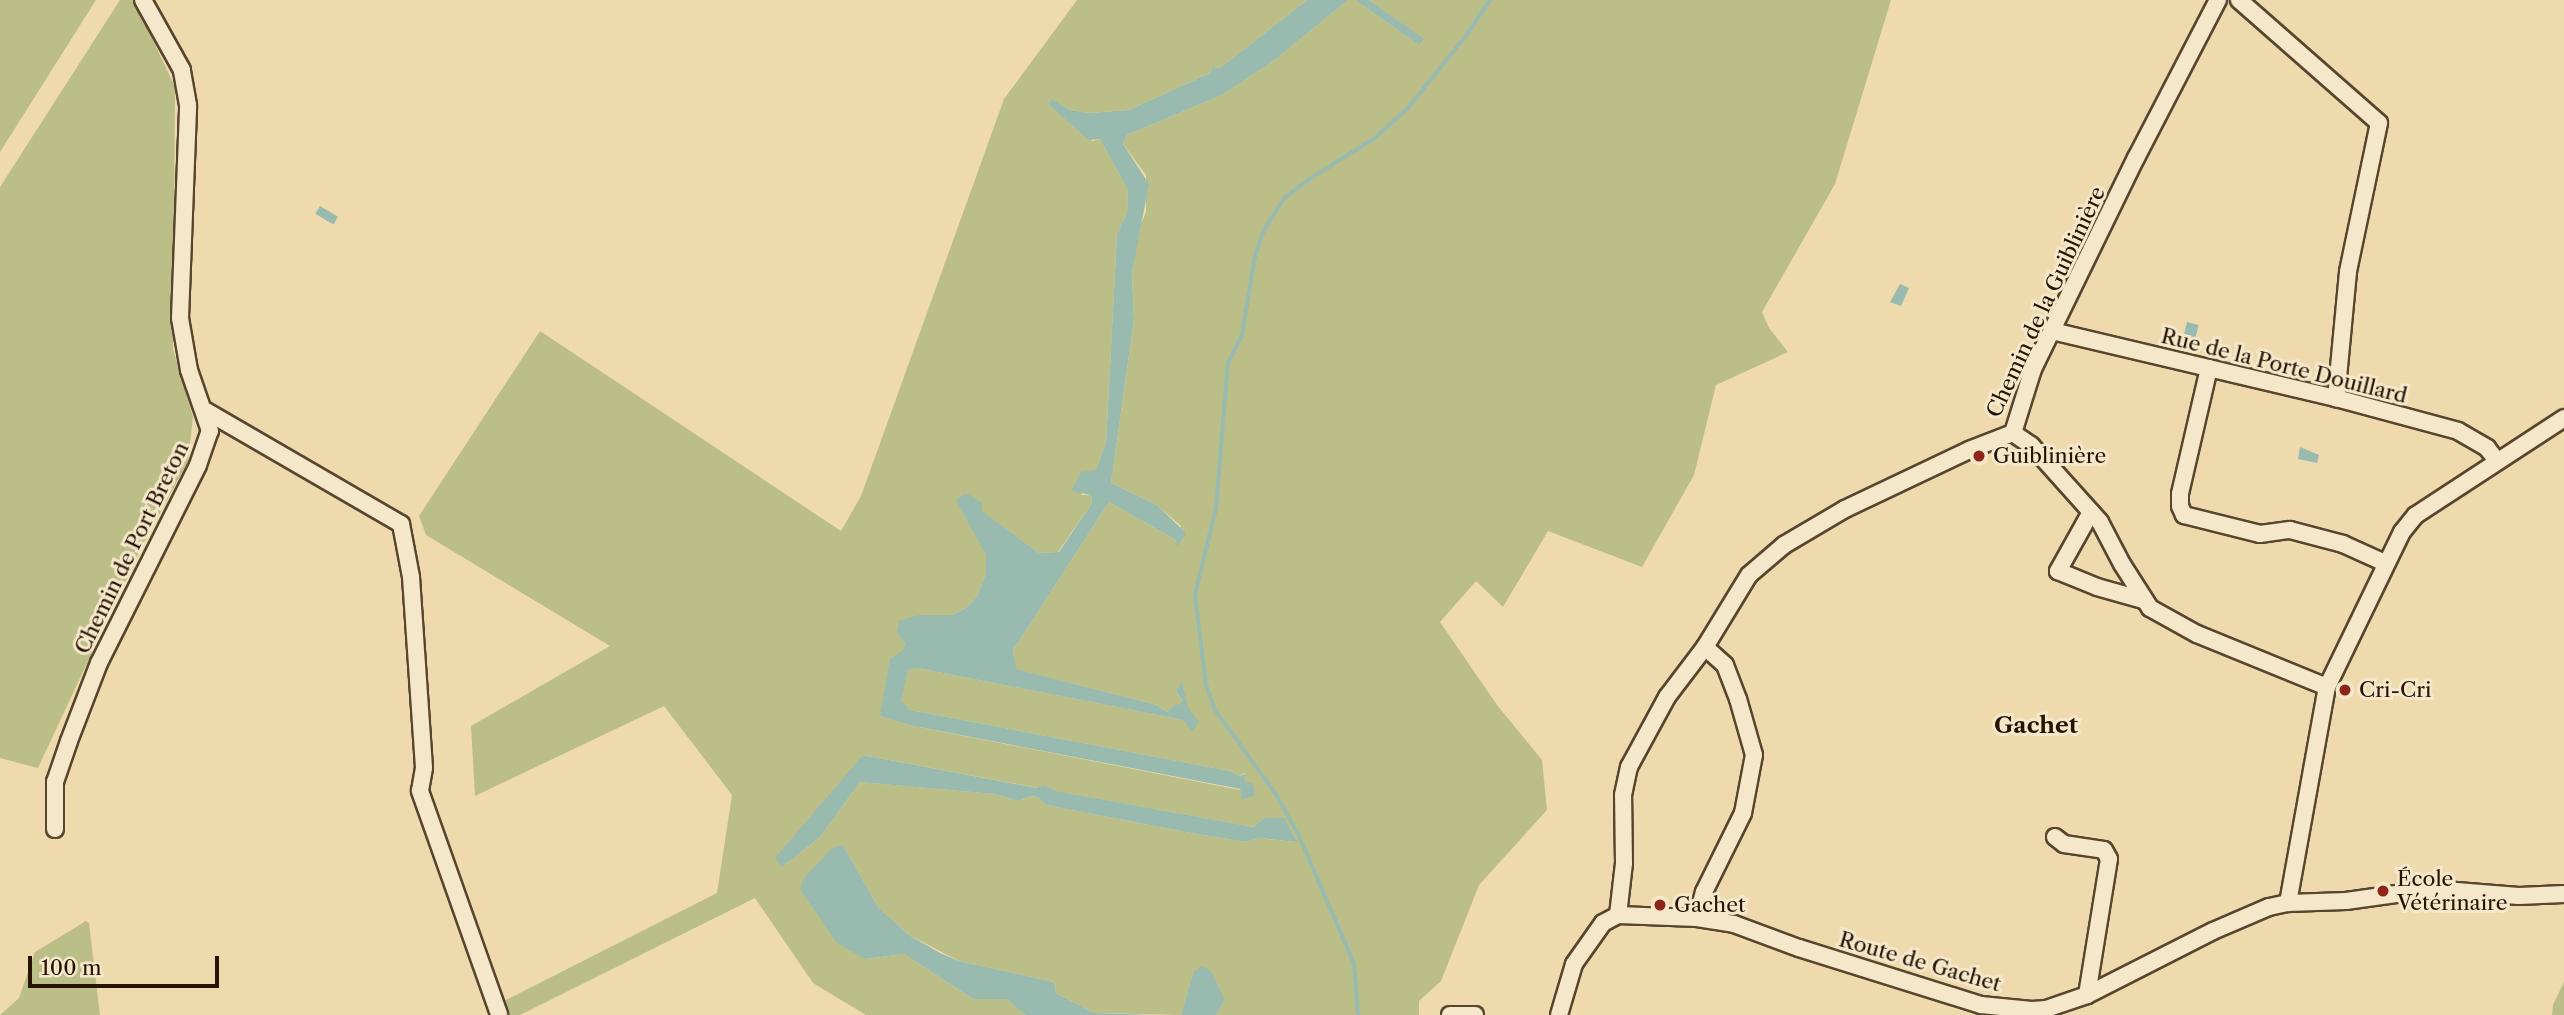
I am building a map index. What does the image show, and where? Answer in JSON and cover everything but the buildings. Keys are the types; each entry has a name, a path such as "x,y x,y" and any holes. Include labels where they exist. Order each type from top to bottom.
{"street":[{"name":"Chemin de Port Breton","path":"55,830 55,782 99,663 198,465 210,431 206,411 189,370 180,318 188,105 182,70 143,0"},
{"name":"Chemin de la Guiblinière","path":"1618,915 1624,863 1623,795 1629,767 1667,697 1705,647 1749,575 1784,545 1846,509 1969,450 2013,433 2034,369 2218,0"},
{"path":"2239,0 2379,122 2348,272 2336,398"},
{"name":"Rue de la Porte Douillard","path":"2052,331 2336,398 2458,431 2487,448 2497,461"},
{"path":"2209,368 2180,495 2180,506 2184,514 2260,534 2290,530 2343,544 2385,563"},
{"path":"206,411 401,524 411,577 424,768 419,791 499,1014"},
{"path":"2288,903 2327,687 2402,532 2416,515 2564,418"},
{"path":"2013,433 2031,445 2100,522 2150,608 2197,634 2327,687"},
{"path":"2091,512 2058,570 2097,587 2143,600"},
{"path":"1697,918 1704,892 1743,813 1754,755 1738,699 1724,665 1705,647"},
{"path":"2055,837 2064,844 2104,850 2109,859 2087,995"},
{"name":"Route de Gachet","path":"1618,915 1697,918 1734,924 1799,948 1981,1005 2046,1009 2087,995 2213,931 2269,907 2288,903 2346,901 2432,889 2519,896 2564,894"},
{"path":"1559,1015 1574,964 1603,923 1618,915"},
{"path":"1450,1015 1475,1015"}],"green space":[{"path":"0,0 96,0 0,152"},
{"path":"120,0 134,0 175,87 173,349 193,417 188,461 140,550 38,768 0,758 0,187"},
{"path":"1077,0 1307,0 1220,68 1213,67 1210,73 1129,110 1090,113 1070,110 1053,100 1048,104 1092,141 1100,139 1128,190 1127,213 1117,234 1106,442 1096,470 1081,495 1091,495 1092,503 1058,552 1039,553 981,511 966,493 986,555 986,573 978,595 966,608 952,615 918,615 905,621 898,632 905,644 880,716 909,725 1240,790 1242,793 1252,789 1253,785 1244,781 1245,773 1239,776 1230,771 910,710 900,701 908,670 917,668 1183,720 1192,731 1182,682 1176,691 1182,700 1180,706 1167,712 1157,705 1015,669 1013,650 1109,502 1176,540 1181,526 1157,505 1111,483 1134,320 1132,273 1138,231 1146,212 1146,175 1123,144 1127,135 1222,95 1276,59 1348,0 1355,0 1418,44 1423,39 1369,0 1891,0 1835,184 1762,312 1769,328 1788,352 1716,385 1694,475 1642,567 1548,531 1503,607 1476,581 1440,622 1497,705 1542,760 1547,810 1479,885 1441,981 1419,1001 1419,1015 1216,1015 1225,1000 1193,973 1181,1015 1094,1013 1056,993 1054,982 959,961 909,935 878,907 843,845 865,959 904,954 973,999 1007,999 1025,1015 866,1015 813,983 755,898 520,1015 508,1015 504,1001 717,893 732,795 664,706 475,796 471,726 610,646 426,535 419,516 540,331 841,531 861,496 1004,99","holes":["863,755 1038,788 1044,785 1055,791 1254,827 1264,818 1296,842 1259,838 1247,842 1191,833 1046,805 1038,797 1030,796 1019,801 994,794 860,782 820,837 782,867"]},
{"path":"86,921 89,923 100,1015 0,1015 19,998 35,952"},
{"path":"2564,982 2564,1015 2552,1015 2553,1005"}],"water":[{"path":"1307,0 1348,0 1276,59 1222,95 1127,135 1123,144 1149,184 1132,273 1134,320 1111,483 1157,505 1186,533 1177,547 1176,540 1109,502 1013,650 1016,669 1157,705 1167,712 1176,704 1180,705 1182,700 1176,691 1182,681 1188,708 1199,722 1192,732 1183,720 917,668 908,670 901,701 910,710 1230,771 1239,776 1246,774 1244,781 1253,784 1255,795 1242,800 1240,789 909,725 880,716 890,659 902,651 905,644 897,632 899,621 918,615 952,615 966,608 978,595 986,573 986,555 956,500 966,493 982,503 982,511 1039,553 1059,552 1092,503 1091,495 1071,491 1081,472 1096,470 1106,442 1117,234 1127,213 1128,190 1100,139 1089,140 1048,104 1052,99 1070,110 1090,113 1129,110 1210,73 1213,67 1220,68"},
{"path":"1355,0 1369,0 1424,39 1419,45"},
{"path":"320,206 338,217 333,225 315,214"},
{"path":"1900,284 1909,288 1901,306 1890,302"},
{"path":"2187,322 2199,325 2193,349 2181,346"},
{"path":"2300,447 2319,455 2317,463 2298,459"},
{"path":"863,755 1037,788 1044,785 1056,791 1254,827 1264,818 1284,818 1297,842 1259,838 1247,842 1191,833 1046,805 1038,797 1030,796 1019,801 994,794 860,782 820,837 782,867 775,858"},
{"path":"843,845 878,907 909,935 940,953 959,961 1054,982 1056,993 1094,1013 1157,1015 1025,1015 1007,999 973,999 904,954 865,959 837,943 800,889 804,878 832,848"},
{"path":"1202,966 1211,971 1225,1000 1216,1015 1181,1015 1193,973"}],"waterway":[{"path":"1358,1015 1354,964 1299,836 1276,795 1215,710 1206,685 1195,595 1216,508 1228,363 1242,335 1255,256 1264,230 1285,198 1311,178 1375,138 1408,108 1465,37 1490,0"}],"place":[{"name":"Guiblinière","path":"1979,456"},
{"name":"Cri-Cri","path":"2345,690"},
{"name":"École Vétérinaire","path":"2383,891"},
{"name":"Gachet","path":"1660,905"}],"district":[{"name":"Gachet","path":"2036,725"}]}
